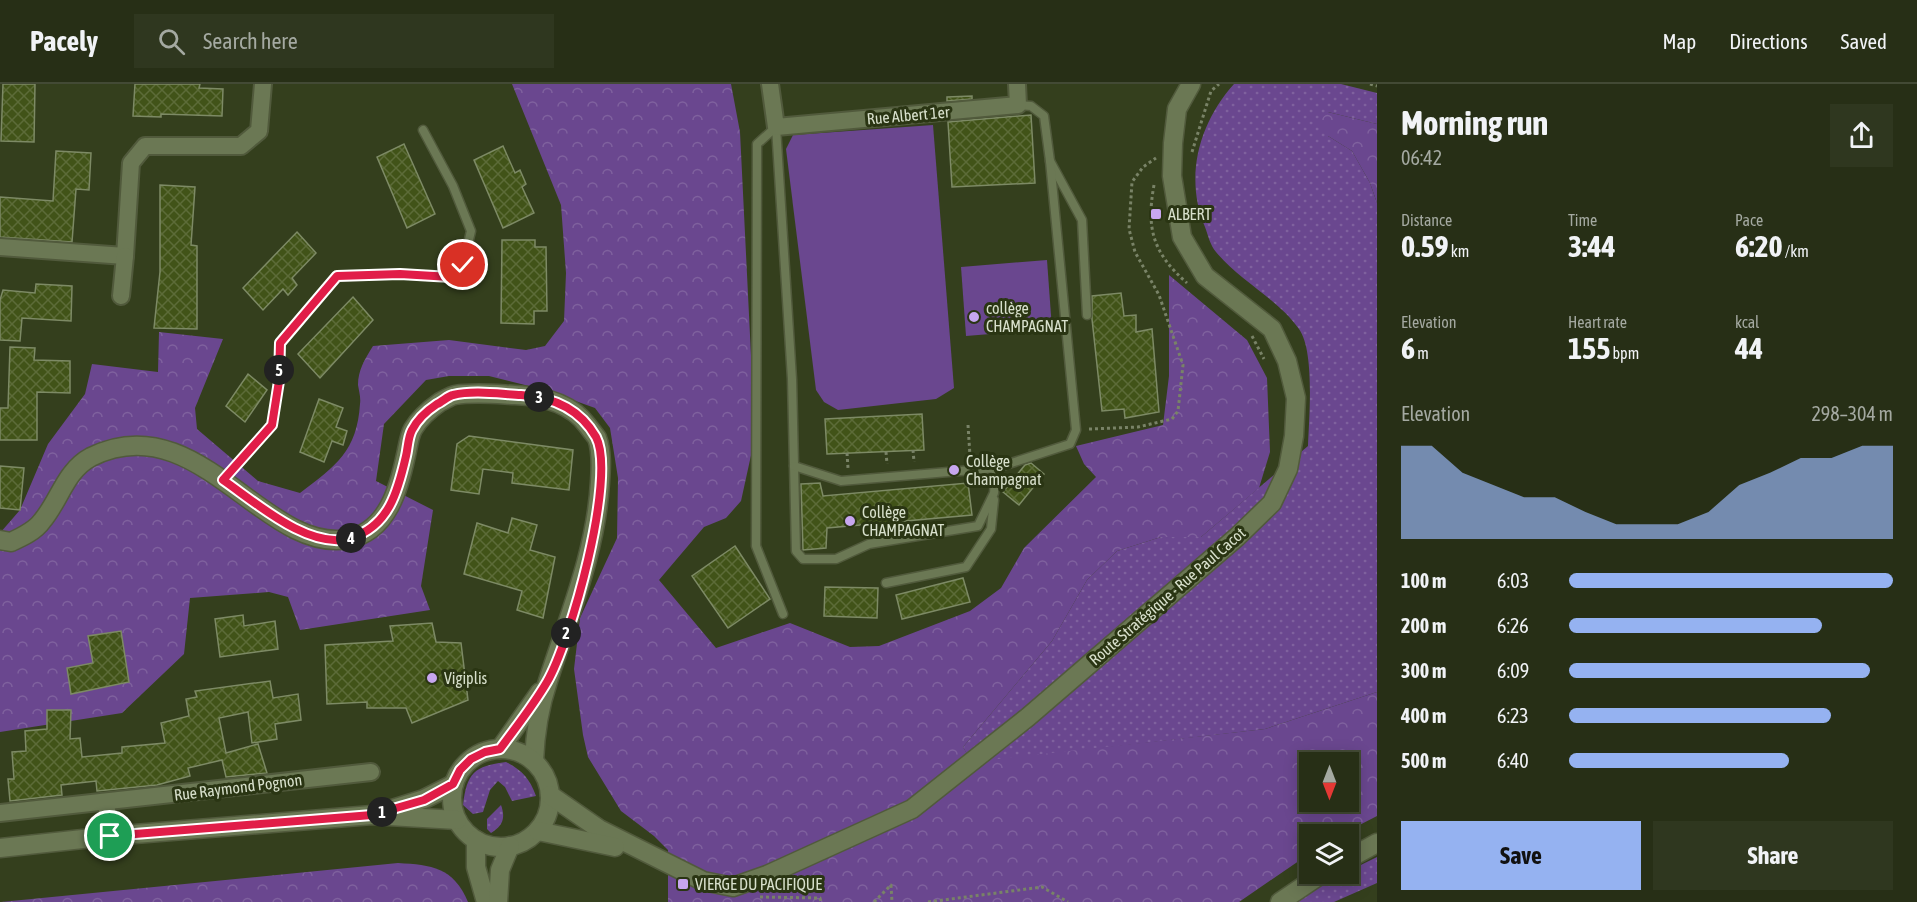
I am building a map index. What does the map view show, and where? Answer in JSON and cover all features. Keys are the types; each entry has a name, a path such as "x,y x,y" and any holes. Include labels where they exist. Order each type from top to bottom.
{"street":[{"path":"121,296 131,163 145,146 241,146 259,130 263,84"},
{"path":"770,84 776,127"},
{"path":"1017,84 1018,105"},
{"name":"Route Stratégique - Rue Paul Cacot","path":"733,887 767,875 912,809 1028,717 1237,537 1272,503 1288,469 1294,436 1296,398 1287,361 1272,329 1205,276 1191,256 1182,237 1172,176 1173,143 1177,109 1191,84"},
{"name":"Rue Albert 1er","path":"776,127 1018,105"},
{"path":"0,247 125,256"},
{"path":"0,540 11,542 41,523 69,475 90,458 128,445 149,445 179,456 223,480 291,526 326,539 350,538 369,530 384,517 398,490 412,430 428,410 452,395 532,396 558,402 581,417 597,439 601,465 598,518 574,607 548,681 535,730 534,761"},
{"path":"500,749 548,681"},
{"path":"500,749 518,752 534,761 545,777 550,795 545,820 538,831 525,841 498,847 476,840 465,831 457,820 452,796 453,784 460,770 471,759 485,752 500,749"},
{"name":"Rue Raymond Pognon","path":"0,813 371,772"},
{"path":"372,815 424,800 453,784"},
{"path":"550,795 599,829 655,859 703,881 733,887"},
{"path":"106,802 110,836"},
{"path":"0,848 110,836 372,815 457,820"},
{"path":"538,831 601,842 655,859"},
{"path":"476,840 476,867 486,902"},
{"path":"1359,853 1377,843"},
{"path":"498,902 500,870 510,846"},
{"path":"1280,902 1307,884"}],"lane":[{"path":"794,466 841,481 996,468 1070,444 1076,430 1044,116 1031,106 1018,105"},
{"path":"776,127 792,379 796,551 803,560 836,559 869,544 978,526 994,494"},
{"path":"776,127 757,144 756,546 783,614"},
{"path":"223,480 272,425 279,381 280,343 337,276 400,274 451,277 463,265 471,231 453,186 423,130"},
{"path":"1050,161 1082,220 1087,315"},
{"path":"886,583 966,567 991,530 996,468"}],"path":[{"path":"1192,153 1211,91 1219,84"},
{"path":"1370,84 1377,86"},
{"path":"1076,430 1138,427 1172,419 1178,411 1183,365 1160,295 1135,252 1128,229 1132,182 1143,166 1160,155"},
{"path":"968,425 972,470"},
{"path":"874,902 891,885 892,902"},
{"path":"733,887 763,898 820,898 821,902"},
{"path":"928,902 1042,887 1068,902"}],"green space":[{"path":"512,84 731,84 740,132 755,437 741,501 726,518 704,527 659,580 716,648 790,623 850,647 879,646 970,611 1001,588 1024,548 1096,477 1084,464 1076,446 1163,425 1169,376 1169,275 1247,340 1267,378 1270,452 1259,488 1201,537 1161,537 1117,551 1087,580 1052,641 963,747 972,762 1265,729 1377,692 1377,816 1359,825 1299,824 1299,861 1239,902 668,902 668,850 654,836 621,811 588,757 574,669 580,618 617,538 618,478 610,428 595,408 545,390 489,376 449,376 426,380 384,424 376,481 433,510 421,586 430,610 300,630 288,597 269,592 190,598 184,654 122,713 0,732 0,533 20,510 48,444 85,394 92,364 158,372 159,332 223,339 195,408 197,429 258,481 300,493 334,465 349,446 358,420 359,374 373,346 449,340 526,350 545,346 564,321 566,273 561,205"},
{"path":"1234,84 1341,84 1377,93 1377,124 1328,112 1328,136 1352,151 1370,183 1377,203 1377,692 1265,729 972,763 963,747 1052,641 1087,580 1117,551 1161,537 1201,537 1308,446 1310,386 1304,339 1299,329 1281,308 1236,272 1216,252 1209,240 1199,208 1196,170 1204,133 1222,99"},
{"path":"1328,112 1377,124 1377,203 1370,183 1352,151 1328,136 1319,121"},
{"path":"933,125 954,388 936,399 838,410 824,402 816,390 786,149 793,135"},
{"path":"1047,260 1052,329 966,336 961,267"},
{"path":"506,762 525,776 536,796 512,801 505,787 498,781 490,790 483,812 473,814 463,805 470,778 479,769"},
{"path":"501,805 502,822 491,833 487,829 487,819"},
{"path":"1377,857 1377,883 1334,902 1297,902 1300,895 1322,884 1359,884 1359,866"},
{"path":"398,863 421,865 440,870 456,881 468,902 1,902"}],"building":[{"path":"3,84 35,84 34,142 1,141"},
{"path":"135,84 200,84 199,88 223,89 222,116 161,114 161,117 133,116"},
{"path":"972,96 972,99 947,101 947,97"},
{"path":"1031,115 1035,183 952,187 948,122"},
{"path":"404,144 435,214 407,228 377,157"},
{"path":"503,146 515,173 520,170 526,184 522,187 534,213 503,228 474,160"},
{"path":"56,151 91,153 89,190 76,189 72,242 0,237 0,197 53,201"},
{"path":"160,185 195,187 191,245 197,246 197,329 154,328 160,272"},
{"path":"297,232 316,253 292,278 297,285 288,295 283,289 263,310 243,288"},
{"path":"502,240 535,240 535,247 546,247 547,311 534,311 534,324 501,323"},
{"path":"36,284 72,286 71,321 22,318 20,341 0,340 0,300 3,290 35,293"},
{"name":"Collège CHAMPAGNAT","path":"1121,293 1124,316 1136,315 1136,332 1152,329 1159,412 1125,418 1124,409 1102,411 1092,319 1092,296"},
{"path":"353,297 373,320 320,378 298,354"},
{"path":"10,347 35,348 34,360 70,361 70,393 37,392 37,440 0,440 0,408 8,408"},
{"path":"248,374 267,390 245,422 226,406"},
{"path":"319,399 343,408 336,427 347,431 343,445 332,441 324,462 300,452"},
{"name":"Collège CHAMPAGNAT","path":"922,414 924,450 827,454 825,419"},
{"path":"469,436 573,450 569,490 512,483 513,473 483,469 479,494 451,490 457,444"},
{"name":"Collège CHAMPAGNAT","path":"1031,463 1044,474 1019,505 1003,492 1025,465"},
{"path":"0,466 24,468 20,510 0,508"},
{"name":"Collège CHAMPAGNAT","path":"820,483 823,496 968,483 972,515 827,528 826,548 803,550 801,484"},
{"path":"512,518 537,525 530,550 555,557 543,618 517,610 522,591 464,574 477,523 508,533"},
{"path":"735,546 770,599 728,628 692,576"},
{"name":"Collège CHAMPAGNAT","path":"963,578 970,602 902,619 896,595"},
{"name":"Collège CHAMPAGNAT","path":"825,587 878,588 877,618 824,616"},
{"path":"243,615 244,626 275,621 278,649 220,657 215,619"},
{"path":"432,623 436,642 461,643 468,700 412,723 406,708 367,708 367,702 327,704 325,645 393,641 390,626"},
{"path":"121,631 129,682 71,694 67,668 93,663 88,636"},
{"path":"270,681 273,698 298,694 301,720 275,724 277,739 252,743 248,712 219,718 226,753 258,744 267,773 226,777 222,760 188,768 190,776 157,785 97,791 96,781 61,785 62,795 10,801 8,779 14,779 12,752 26,751 25,731 47,729 47,710 71,710 70,739 80,738 82,757 122,753 122,747 165,743 161,723 189,716 186,699 197,697 195,691"}],"place":[{"name":"ALBERT","path":"1156,214"},
{"name":"collège CHAMPAGNAT","path":"974,317"},
{"name":"Collège Champagnat","path":"954,470"},
{"name":"Collège CHAMPAGNAT","path":"850,521"},
{"name":"Vigiplis","path":"432,678"},
{"name":"VIERGE DU PACIFIQUE","path":"683,884"}],"route":[{"path":"110,836 372,815 424,800 453,784 460,770 471,759 485,752 500,749 548,681 574,607 598,518 601,465 597,439 581,417 558,402 532,396 452,395 428,410 412,430 398,490 384,517 369,530 350,538 326,539 291,526 223,480 255,447 272,425 279,381 280,343 337,276 400,274 451,277 463,265"}]}
